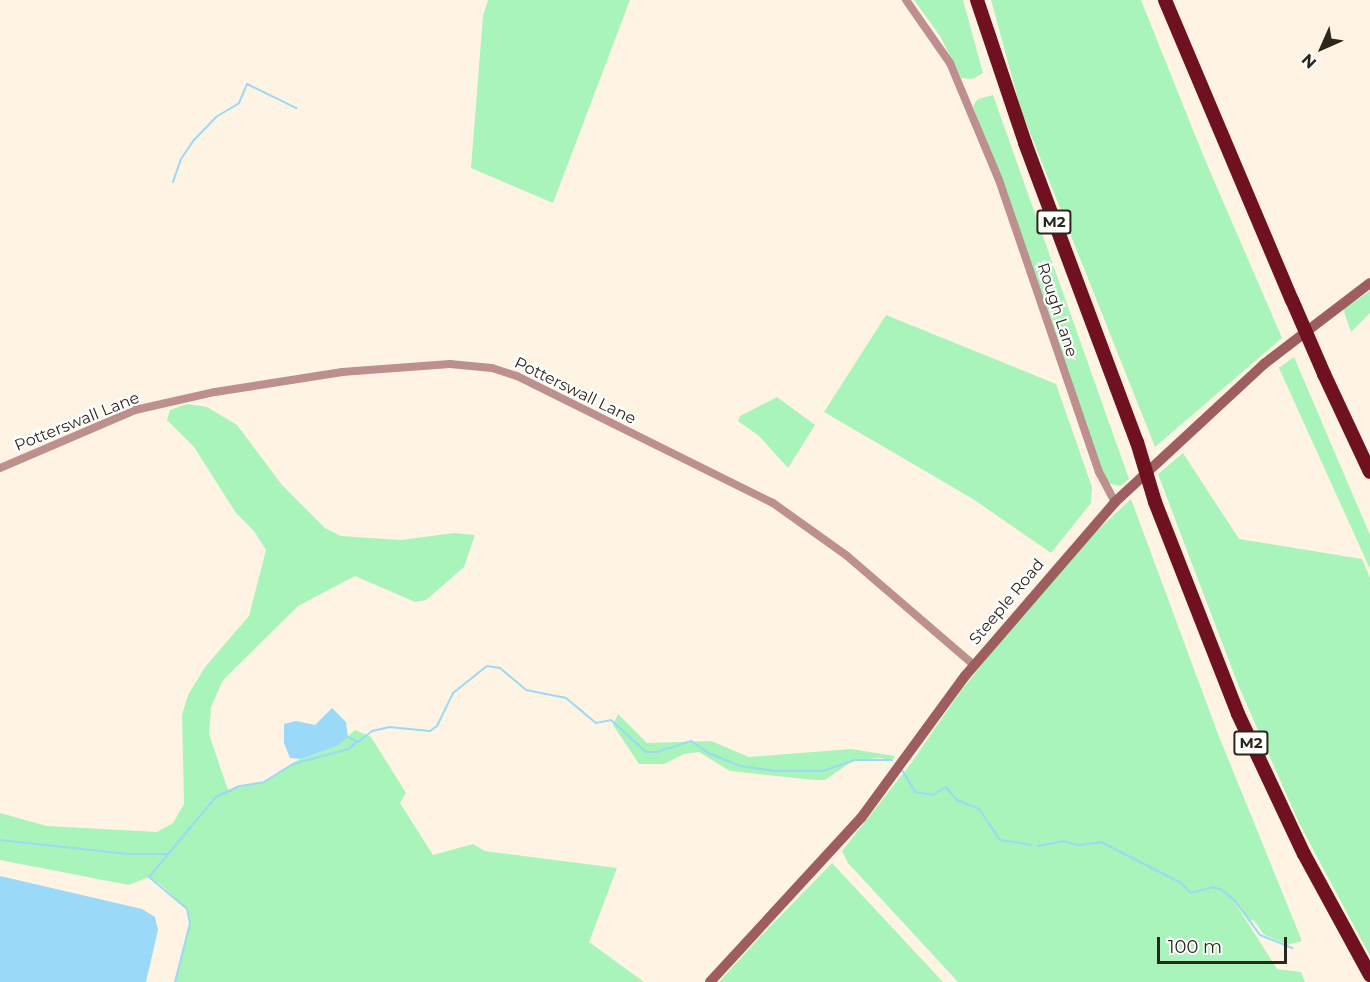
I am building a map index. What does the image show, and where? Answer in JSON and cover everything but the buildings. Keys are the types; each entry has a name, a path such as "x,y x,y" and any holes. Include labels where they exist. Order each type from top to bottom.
{"highway":[{"name":"M2","path":"977,0 1033,163 1137,442 1155,502 1238,714 1304,854 1370,975"},
{"path":"1165,0 1324,374 1370,472"}],"street":[{"name":"Rough Lane","path":"906,0 950,63 999,180 1091,452 1115,502"},
{"name":"Steeple Road","path":"710,982 861,818 974,664 1115,502 1264,364 1370,283"},
{"name":"Potterswall Lane","path":"0,468 135,410 214,392 342,372 450,364 492,368 517,376 773,503 846,555 974,664"}],"green space":[{"path":"488,0 630,0 553,203 471,168 483,16"},
{"path":"914,0 963,0 983,73 973,79 961,78 940,36"},
{"path":"991,0 1141,0 1203,155 1282,338 1155,447 1021,110"},
{"path":"993,95 1129,479 1120,486 1106,483 973,106 978,99"},
{"path":"1370,291 1370,313 1351,332 1343,309"},
{"path":"886,315 1056,384 1092,487 1091,503 1051,553 973,499 824,412"},
{"path":"1294,357 1370,535 1370,569 1279,368"},
{"path":"777,397 815,425 788,468 759,436 738,421 740,416"},
{"path":"187,404 207,407 237,425 282,485 325,528 341,536 401,540 454,533 475,535 464,567 426,600 415,602 355,576 298,606 223,680 211,707 209,734 228,790 264,782 298,760 337,746 355,730 371,737 406,793 400,803 433,855 473,844 485,851 617,868 589,942 644,982 175,982 190,923 187,909 160,884 149,877 129,885 0,860 0,813 47,826 157,832 173,823 184,804 182,715 188,695 205,667 249,616 266,550 254,531 236,513 194,447 167,420 170,410"},
{"path":"1183,453 1239,539 1362,559 1370,578 1370,956 1299,823 1239,687 1158,474"},
{"path":"1131,499 1218,734 1302,941 1287,945 1263,934 1254,920 1249,921 1232,898 1277,969 1301,972 1305,982 958,982 848,863 842,851 912,762 960,692 1064,561"},
{"path":"618,714 647,743 711,741 749,757 851,749 895,756 892,761 881,758 854,760 825,780 730,771 699,752 684,754 664,764 639,764 613,725"},
{"path":"832,863 943,982 719,982 759,938"}],"water":[{"path":"332,708 346,722 348,737 337,746 301,759 290,758 284,743 284,724 296,721 315,725"},
{"path":"0,876 142,909 155,917 158,930 146,982 0,982"}],"waterway":[{"path":"173,182 181,159 194,140 216,117 239,103 247,84 296,108"},
{"path":"348,737 358,742 372,731 389,727 430,731 437,726 453,693 487,666 500,668 526,690 566,698 596,723 611,720 646,752 657,752 691,741 708,753 740,766 776,771 823,771 855,760 892,760"},
{"path":"175,982 190,923 187,909 149,877 216,797 240,786 264,782 293,764 349,749 356,742"},
{"path":"902,770 915,792 933,795 946,787 957,800 979,809 1000,840 1031,845"},
{"path":"0,840 127,854 167,854"},
{"path":"1038,846 1063,841 1078,845 1101,842 1181,883 1191,893 1213,887 1222,890 1235,901 1260,935 1292,948"}]}
